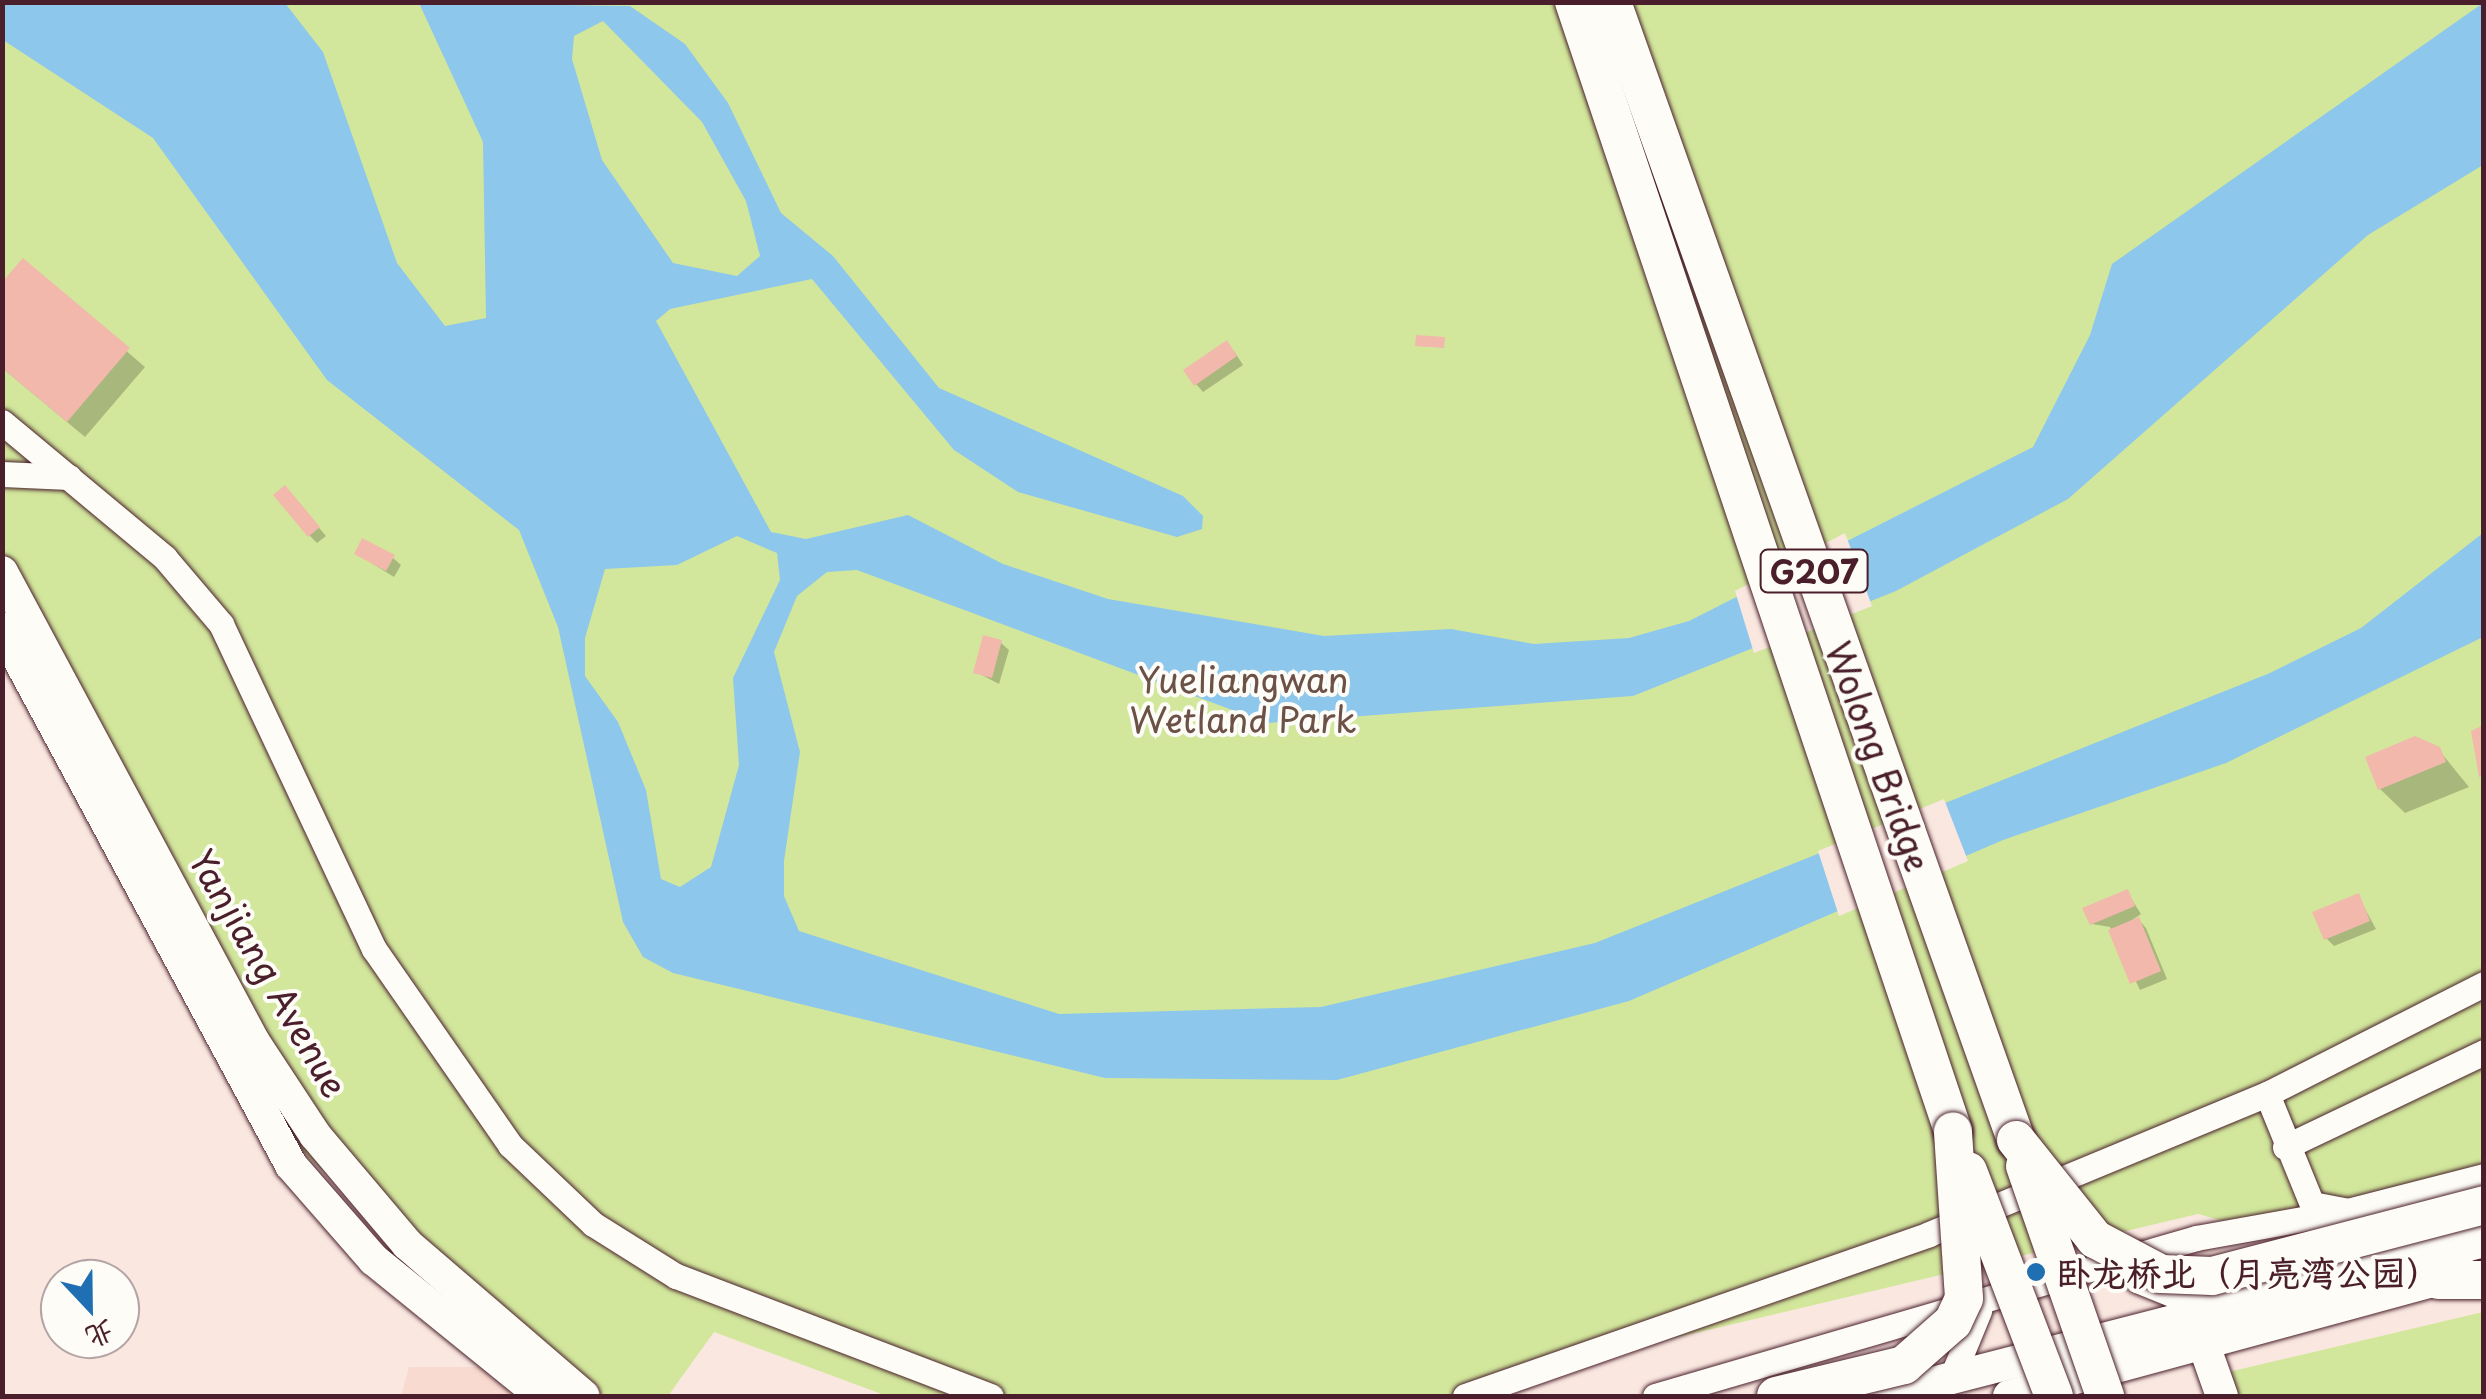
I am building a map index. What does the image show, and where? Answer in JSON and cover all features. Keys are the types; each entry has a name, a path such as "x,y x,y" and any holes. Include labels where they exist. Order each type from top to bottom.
{"highway":[{"name":"Wolong Bridge","path":"1574,2 1953,1131 2054,1396"},
{"name":"Wolong Bridge","path":"1612,2 2105,1396"},
{"path":"1776,1396 1904,1365 1953,1322 1964,1298 1953,1131"},
{"path":"2016,1140 2095,1239 2161,1274 2212,1276 2484,1205"},
{"path":"2438,1280 2484,1280"}],"main road":[{"name":"Yanjiang Avenue","path":"2,572 254,1042 316,1135 407,1244 584,1396"},
{"name":"Yanjiang Avenue","path":"2,628 290,1165 374,1260 542,1396"},
{"path":"1882,1396 2484,1241"},
{"path":"2010,1396 2206,1348 2484,1268"},
{"path":"2206,1348 2222,1396"}],"street":[{"path":"2,422 165,558 221,624 374,949 510,1145 594,1224 676,1276 991,1396"},
{"path":"2,474 68,477"},
{"path":"1466,1396 1929,1234 2267,1094 2484,984"},
{"path":"2286,1147 2484,1052"},
{"path":"2267,1094 2301,1190 2312,1204 2347,1210"},
{"path":"1655,1396 1985,1304 2099,1268 2484,1176"},
{"path":"2252,1229 2280,1218 2301,1190"},
{"path":"2099,1268 2216,1312"},
{"path":"1951,1379 1968,1322 1985,1304"}],"shaded area":[{"path":"409,1367 501,1367 542,1396 401,1396"}],"green space":[{"name":"Yueliangwan Wetland Park","path":"2,3 2483,3 2483,1176 2252,1229 2198,1214 1594,1357 1465,1396 887,1396 714,1332 668,1396 561,1396 301,1150 3,606"},
{"path":"2483,1312 2483,1396 2233,1396 2224,1373"}],"water":[{"path":"2,3 285,3 323,52 397,263 445,326 486,318 483,142 419,3 630,6 685,44 728,103 781,213 833,256 939,388 1183,496 1203,516 1202,529 1177,537 1018,492 954,450 812,279 670,309 656,321 771,532 806,539 908,515 1003,564 1108,599 1324,636 1451,629 1534,644 1629,638 1689,621 2033,447 2090,335 2112,264 2483,3 2483,165 2368,235 2068,499 1896,591 1633,696 1267,723 857,570 827,572 797,596 774,652 800,752 784,861 784,896 799,931 1059,1014 1321,1007 1595,943 2270,673 2361,628 2483,533 2483,637 2226,763 2003,840 1629,1001 1337,1080 1105,1078 673,973 643,957 623,922 558,627 519,530 327,380 153,138 3,40","holes":["603,21 702,122 746,201 760,256 737,276 673,263 602,160 572,59 574,36","737,536 777,553 780,580 733,678 739,765 711,867 680,887 661,879 646,790 618,722 585,676 585,638 605,569 677,565"]}],"pier":[{"path":"1845,533 1872,606 1754,653 1735,591"},
{"path":"1944,799 1968,861 1839,916 1818,851"}],"building":[{"path":"23,258 130,348 67,422 2,368 2,282"},
{"path":"1416,335 1445,337 1444,348 1415,346"},
{"path":"1227,340 1237,356 1194,386 1183,370"},
{"path":"285,485 320,527 308,537 273,495"},
{"path":"362,538 395,555 386,571 354,554"},
{"path":"983,635 1002,640 992,678 973,673"},
{"path":"2484,725 2484,775 2479,777 2471,731"},
{"path":"2415,736 2440,747 2446,762 2378,790 2365,757"},
{"path":"2128,889 2135,906 2090,925 2082,908"},
{"path":"2359,893 2370,921 2324,940 2312,912"},
{"path":"2139,917 2161,971 2130,984 2108,930"}],"place":[{"name":"卧龙桥北（月亮湾公园）","path":"2036,1272"}]}
